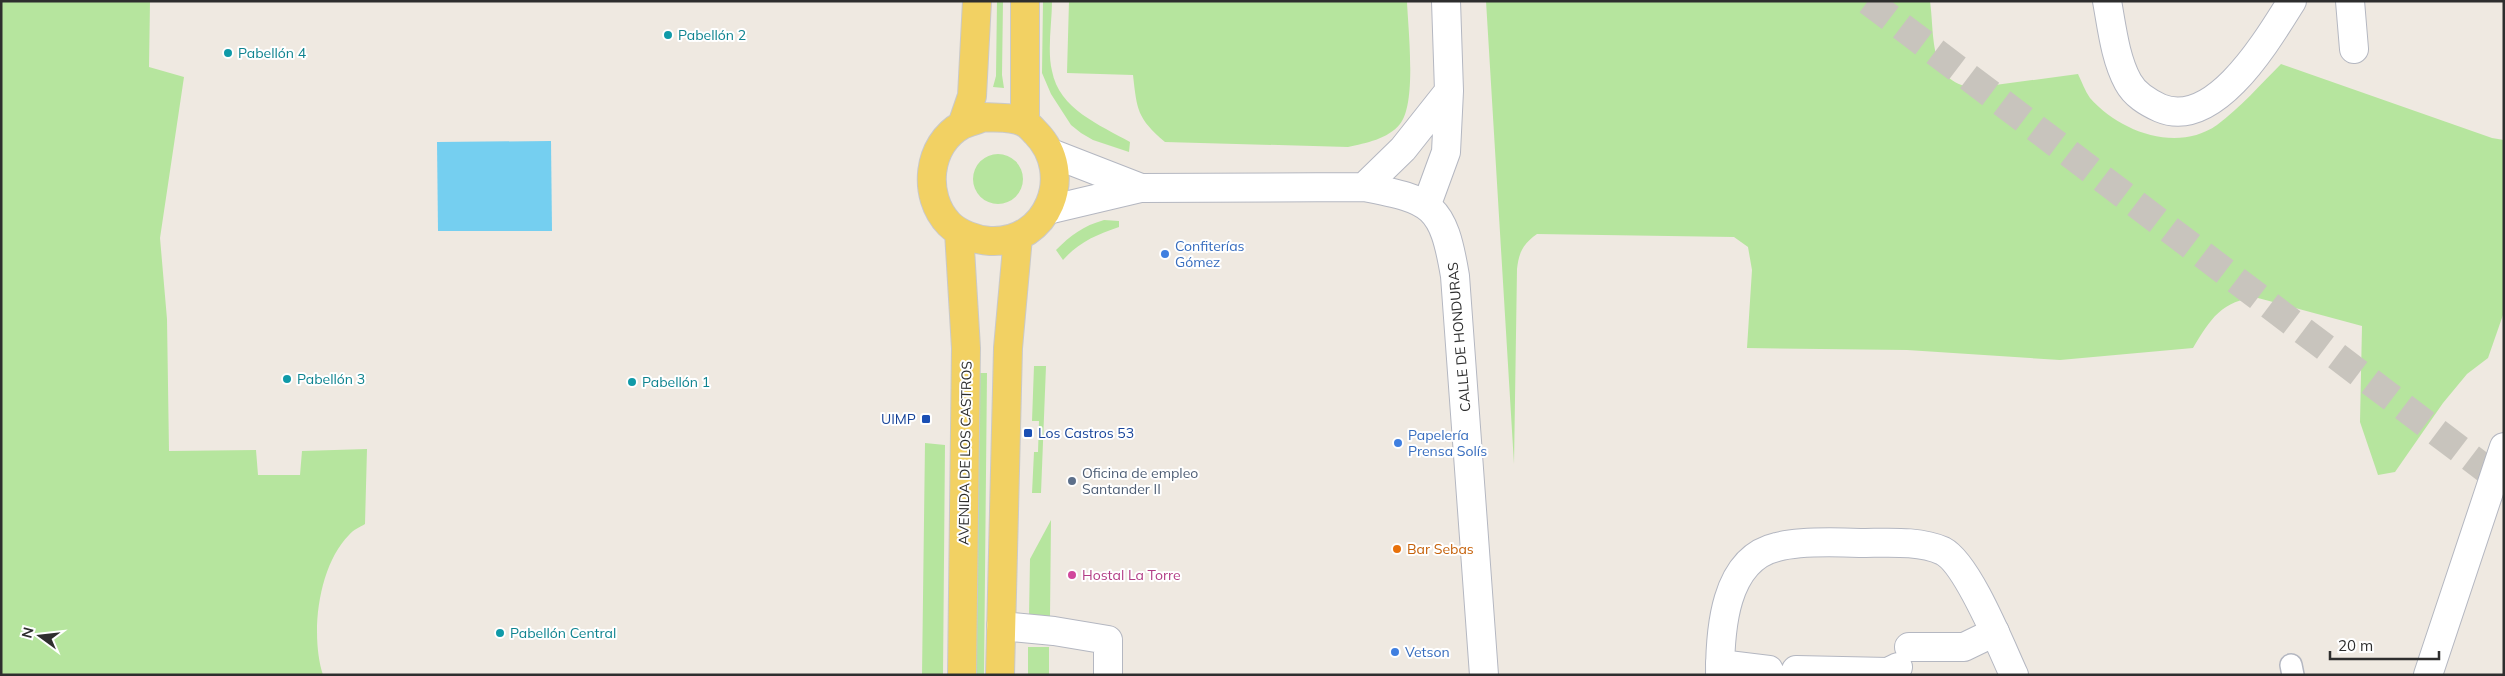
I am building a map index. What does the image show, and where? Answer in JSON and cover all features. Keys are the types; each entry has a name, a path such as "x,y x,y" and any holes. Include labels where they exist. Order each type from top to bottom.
{"main road":[{"path":"962,126 972,96 977,1"},
{"path":"1025,1 1025,122"},
{"path":"984,117 1006,118 1025,122 1042,139 1050,153 1055,170 1055,186 1048,210 1034,226 1018,237 1002,242 981,241 959,232 949,224 937,207 931,182 934,160 946,139 962,126 984,117"},
{"name":"AVENIDA DE LOS CASTROS","path":"959,232 966,348 962,675"},
{"path":"1000,675 1008,348 1018,237"}],"street":[{"path":"1048,210 1141,188 1364,187 1394,193 1427,204 1446,152 1449,91 1446,1"},
{"path":"2107,1 2119,60 2128,83 2144,101 2166,110 2195,110 2225,90 2264,46 2292,1"},
{"path":"2350,1 2354,49"},
{"path":"1364,187 1403,149 1449,91"},
{"path":"1050,153 1141,188"},
{"name":"CALLE DE HONDURAS","path":"1427,204 1443,224 1455,276 1484,675"},
{"path":"2428,675 2504,446"},
{"path":"1769,670 1720,669 1727,602 1735,580 1752,560 1776,547 1840,542 1914,544 1943,551 1966,576 2014,675"},
{"path":"1001,626 1054,631 1108,640 1108,675"},
{"path":"1796,670 1896,665 1964,647 1994,632"}],"green space":[{"path":"1,1 150,1 149,67 184,77 160,238 167,319 169,451 256,450 258,475 300,475 302,451 367,449 365,524 351,533 338,548 324,582 320,602 317,621 317,641 323,675 1,675"},
{"path":"997,1 1003,1 1002,75 1004,88 993,87 996,76"},
{"path":"1043,1 1052,1 1050,54 1056,84 1063,96 1082,114 1130,142 1129,152 1093,140 1081,133 1071,125 1051,94 1042,73"},
{"path":"1069,1 1407,1 1410,83 1405,114 1400,124 1383,137 1348,147 1165,142 1149,126 1140,113 1133,75 1067,73"},
{"path":"1486,1 1930,1 1936,56 1948,77 1958,84 1973,88 2078,74 2090,98 2102,110 2133,129 2167,138 2201,133 2217,125 2242,104 2281,64 2492,138 2504,140 2504,312 2488,358 2467,374 2443,403 2395,472 2378,475 2360,422 2362,326 2258,298 2235,302 2218,313 2193,348 2060,360 1907,350 1747,348 1752,270 1748,247 1734,237 1537,234 1528,241 1523,249 1517,269 1514,464"},
{"path":"993,154 1003,154 1016,161 1023,174 1023,184 1016,197 1003,204 993,204 984,200 977,193 973,184 973,174 977,165 984,158"},
{"path":"1104,220 1119,221 1119,227 1088,240 1075,248 1063,260 1056,250 1078,232"},
{"path":"1034,366 1046,366 1041,493 1032,493 1034,452 1038,452 1039,421 1032,421"},
{"path":"976,373 987,373 984,675 973,675"},
{"path":"925,443 945,445 943,675 922,675"},
{"path":"1051,520 1050,616 1029,616 1030,559"},
{"path":"1028,647 1049,647 1049,675 1028,675"}],"water":[{"path":"551,141 552,231 438,231 437,142"}],"tunnel":[{"path":"1868,1 2504,483"}],"place":[{"name":"Pabellón 2","path":"668,35"},
{"name":"Pabellón 4","path":"228,53"},
{"name":"Confiterías Gómez","path":"1165,254"},
{"name":"Pabellón 3","path":"287,379"},
{"name":"Pabellón 1","path":"632,382"},
{"name":"UIMP","path":"926,419"},
{"name":"Los Castros 53","path":"1028,433"},
{"name":"Papelería Prensa Solís","path":"1398,443"},
{"name":"Oficina de empleo Santander II","path":"1072,481"},
{"name":"Bar Sebas","path":"1397,549"},
{"name":"Hostal La Torre","path":"1072,575"},
{"name":"Pabellón Central","path":"500,633"},
{"name":"Vetson","path":"1395,652"}]}
